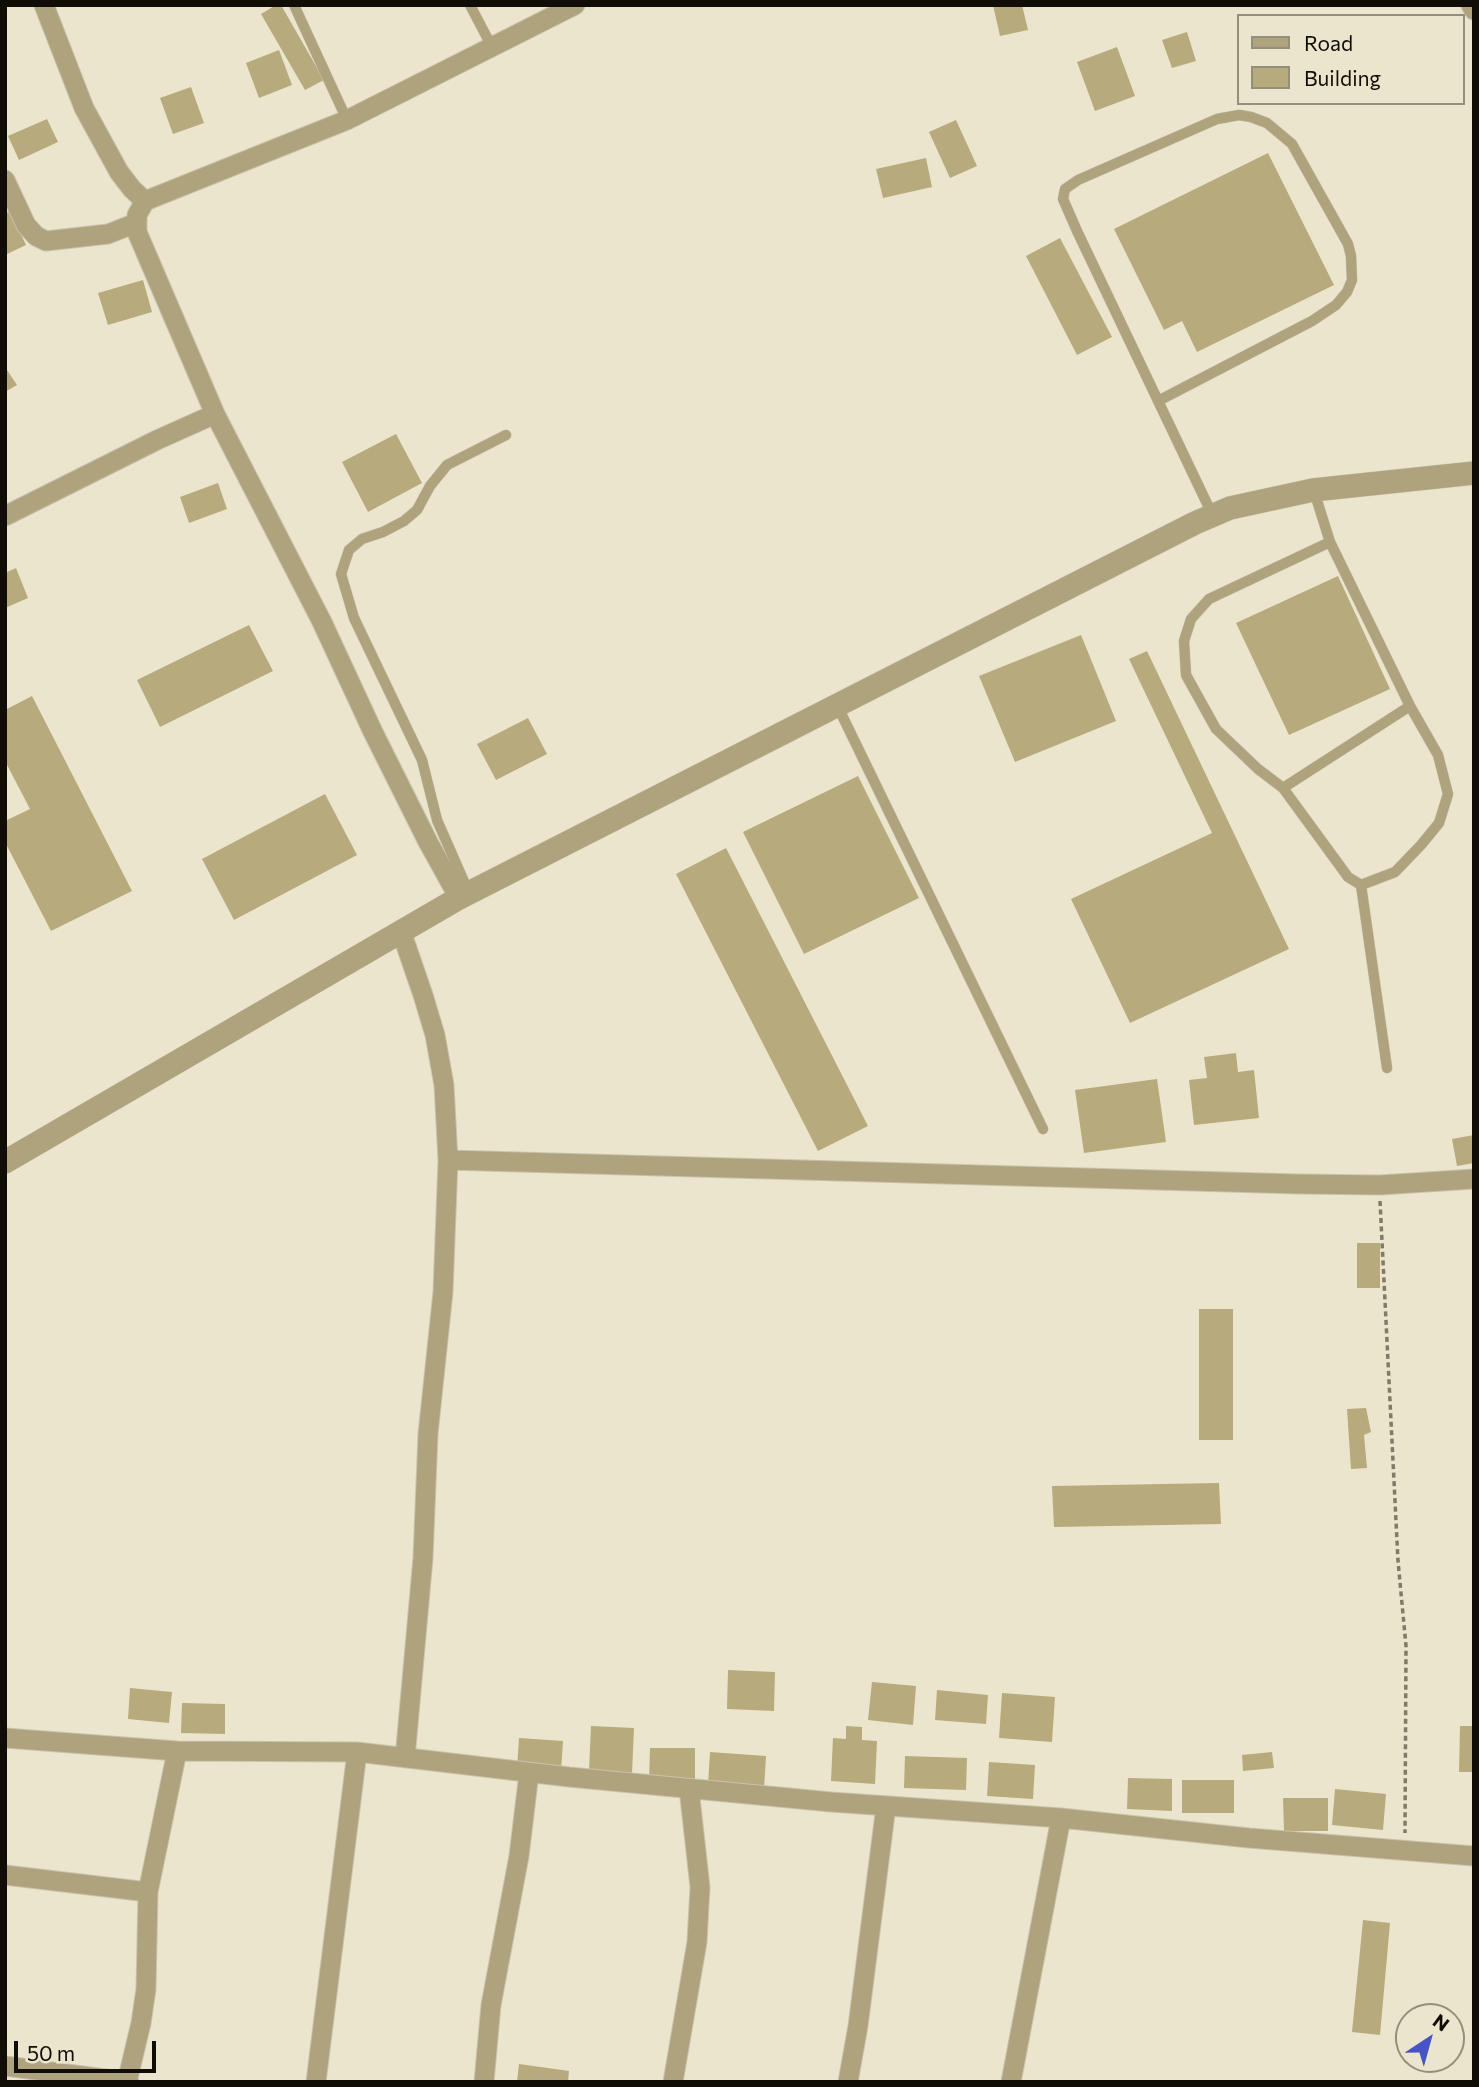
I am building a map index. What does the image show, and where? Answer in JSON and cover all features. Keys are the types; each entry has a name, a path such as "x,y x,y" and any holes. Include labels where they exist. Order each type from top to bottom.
{"street":[{"path":"44,5 84,108 119,172 145,201"},
{"path":"464,896 428,842 322,622 215,414 137,232 136,223 137,215 145,201 347,120 575,5"},
{"path":"1471,5 1474,10"},
{"path":"5,180 26,225 36,236 46,241 108,234 136,223"},
{"path":"5,516 215,414"},
{"path":"5,1162 464,896 1213,515 1230,508 1314,490 1474,473"},
{"path":"401,931 424,995 436,1044 443,1085 448,1160 443,1292 428,1434 423,1558 405,1758"},
{"path":"448,1160 1380,1185 1474,1179"},
{"path":"5,1738 177,1751 356,1752 689,1789 1061,1818 1249,1838 1474,1856"},
{"path":"5,2066 128,2082 146,1989 148,1892 177,1751"},
{"path":"316,2082 356,1752"},
{"path":"484,2082 491,2006 519,1856 529,1773"},
{"path":"673,2082 698,1928 700,1887 689,1789"},
{"path":"848,2082 887,1806"},
{"path":"1011,2082 1061,1818"},
{"path":"5,1875 148,1892"}],"lane":[{"path":"294,5 347,120"},
{"path":"470,5 492,47"},
{"path":"1158,401 1312,321 1336,305 1347,292 1352,280 1352,256 1348,244 1292,144 1267,123 1251,117 1239,115 1217,119 1078,180 1065,189 1063,199 1077,231 1158,401 1213,515"},
{"path":"464,896 437,820 422,760 355,618 341,573 349,550 362,539 404,521 417,510 429,486 447,465 506,435"},
{"path":"1314,490 1330,542 1410,706 1438,755 1448,794 1439,823 1395,872 1361,885"},
{"path":"1330,542 1209,599 1191,620 1184,641 1186,676 1216,729 1258,769 1283,788 1348,877 1361,885"},
{"path":"837,705 1043,1129"},
{"path":"1283,788 1410,706"},
{"path":"1361,885 1387,1068"}],"path":[{"path":"1380,1185 1398,1561 1406,1646 1406,1824 1403,1849"}],"building":[{"path":"281,5 324,80 305,90 261,14"},
{"path":"993,5 1022,5 1028,30 1000,36"},
{"path":"1187,32 1196,61 1172,68 1162,40"},
{"path":"1117,47 1135,96 1095,111 1077,62"},
{"path":"279,50 292,85 259,98 246,63"},
{"path":"191,87 204,123 173,134 160,98"},
{"path":"47,119 58,142 19,160 8,136"},
{"path":"956,120 977,166 950,178 929,132"},
{"path":"1268,153 1334,285 1197,352 1182,321 1164,330 1114,229"},
{"path":"926,158 932,187 883,198 876,169"},
{"path":"10,211 26,245 5,255 5,214"},
{"path":"1060,238 1112,337 1077,355 1026,256"},
{"path":"143,280 152,312 108,325 98,293"},
{"path":"5,367 17,385 5,392"},
{"path":"396,434 422,483 368,512 342,462"},
{"path":"218,483 227,509 189,523 180,497"},
{"path":"16,568 28,598 5,608 5,573"},
{"path":"1338,576 1390,689 1289,735 1236,623"},
{"path":"249,625 273,671 160,727 137,680"},
{"path":"1081,635 1116,721 1015,762 979,676"},
{"path":"1147,651 1289,949 1130,1023 1071,899 1212,833 1129,659"},
{"path":"32,696 132,891 51,931 5,842 5,821 30,809 5,761 5,710"},
{"path":"528,718 547,754 496,780 477,744"},
{"path":"858,776 919,898 804,954 743,832"},
{"path":"325,794 357,855 234,920 202,859"},
{"path":"726,848 868,1126 818,1151 676,874"},
{"path":"1236,1053 1238,1072 1254,1070 1259,1118 1194,1125 1189,1080 1207,1078 1204,1057"},
{"path":"1157,1079 1166,1142 1084,1153 1075,1090"},
{"path":"1474,1135 1474,1163 1457,1166 1452,1139"},
{"path":"1357,1243 1380,1243 1380,1288 1357,1288"},
{"path":"1199,1309 1233,1309 1233,1440 1199,1440"},
{"path":"1366,1408 1371,1432 1364,1435 1367,1468 1351,1469 1347,1409"},
{"path":"1219,1483 1221,1524 1054,1527 1052,1486"},
{"path":"728,1670 775,1672 774,1711 727,1709"},
{"path":"872,1682 916,1686 913,1725 868,1720"},
{"path":"130,1688 172,1692 169,1723 128,1719"},
{"path":"937,1690 988,1695 986,1724 935,1720"},
{"path":"1002,1693 1055,1697 1052,1742 999,1738"},
{"path":"182,1703 225,1704 225,1734 181,1733"},
{"path":"591,1726 634,1728 632,1773 589,1771"},
{"path":"846,1726 862,1727 862,1740 877,1741 875,1784 831,1781 833,1738 846,1739"},
{"path":"1460,1726 1474,1726 1474,1772 1459,1772"},
{"path":"519,1738 563,1741 561,1772 517,1768"},
{"path":"650,1748 695,1748 695,1783 649,1782"},
{"path":"710,1752 766,1756 764,1789 708,1785"},
{"path":"1272,1752 1274,1768 1243,1771 1242,1755"},
{"path":"905,1756 967,1758 966,1790 904,1788"},
{"path":"989,1762 1035,1765 1033,1799 987,1796"},
{"path":"1128,1778 1172,1779 1172,1811 1127,1809"},
{"path":"1182,1780 1234,1780 1234,1813 1182,1813"},
{"path":"1335,1789 1386,1794 1383,1830 1332,1825"},
{"path":"1283,1798 1328,1798 1328,1831 1284,1831"},
{"path":"1363,1920 1390,1923 1380,2035 1352,2032"},
{"path":"519,2064 569,2071 568,2082 517,2082"}]}
